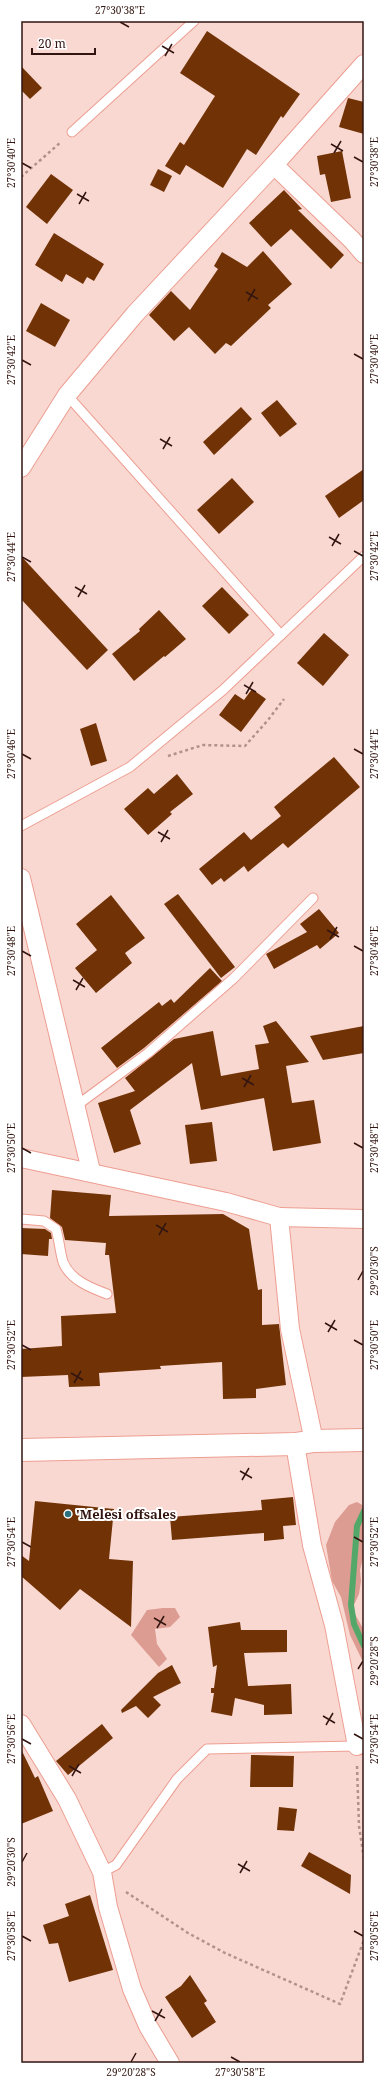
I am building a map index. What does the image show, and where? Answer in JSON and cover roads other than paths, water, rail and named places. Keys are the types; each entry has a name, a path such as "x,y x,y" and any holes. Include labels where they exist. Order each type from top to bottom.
{"main road":[{"path":"21,1450 364,1440"}],"street":[{"path":"21,468 67,395 135,314 274,165 364,64"},
{"path":"274,165 352,240 364,254"},
{"path":"21,878 91,1172"},
{"path":"21,1158 226,1202 279,1217 364,1219"},
{"path":"279,1217 290,1329 304,1442 312,1545 334,1625 357,1746"},
{"path":"21,1724 67,1799 103,1879 108,1907 132,1989 148,2026 170,2063"}],"lane":[{"path":"72,132 194,21"},
{"path":"67,395 281,635"},
{"path":"21,826 130,767 223,690 364,556"},
{"path":"76,1106 148,1053 234,978 313,898"},
{"path":"21,1219 44,1221 56,1229 64,1262 72,1276 82,1283 107,1294"},
{"path":"103,1879 116,1865 177,1779 207,1749 357,1746"}],"waterway":[{"path":"364,1511 357,1526 351,1605 354,1624 364,1646"}],"place":[{"name":"'Melesi offsales","path":"68,1514"}]}
